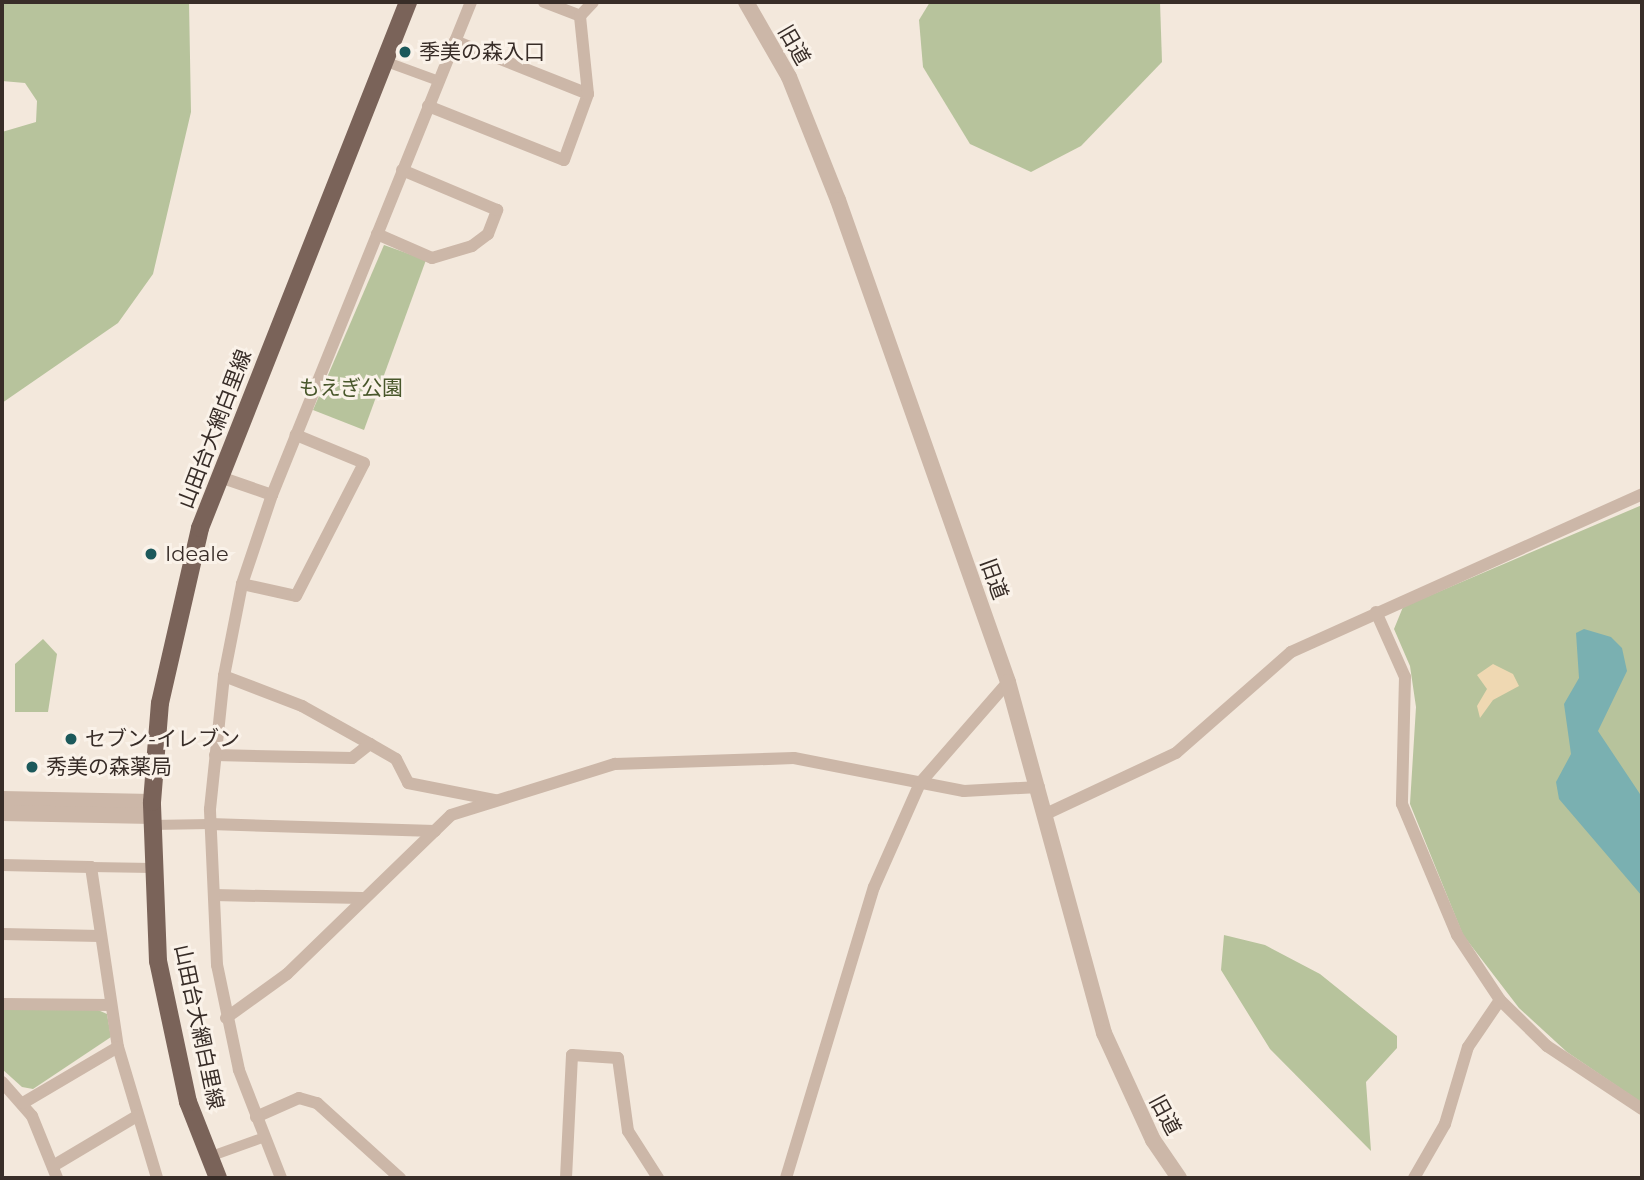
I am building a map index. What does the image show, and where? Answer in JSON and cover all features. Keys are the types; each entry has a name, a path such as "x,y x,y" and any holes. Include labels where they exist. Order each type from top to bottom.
{"main road":[{"name":"山田台大網白里線","path":"218,1178 188,1102 158,961 152,868 152,814 172,638 220,477 408,2"}],"street":[{"path":"281,1178 256,1117 226,1018 210,824 224,676 242,583 272,495 471,2"},
{"path":"544,2 580,16"},
{"path":"428,106 564,160 588,94 580,16 593,2"},
{"name":"旧道","path":"746,2 789,77 838,201 1008,682 1048,813 1104,1032 1153,1140 1179,1178"},
{"path":"455,41 588,94"},
{"path":"384,61 439,81"},
{"path":"377,234 432,258 472,246 488,234 497,210 402,170"},
{"path":"242,583 296,596 365,463 296,435"},
{"path":"220,477 272,495"},
{"path":"1048,813 1176,753 1290,652 1376,611 1642,494"},
{"path":"1376,611 1405,677 1402,804 1457,935 1500,1000 1548,1046 1642,1109"},
{"path":"224,676 302,706 396,759 408,783 498,800"},
{"path":"786,1178 874,887 920,783 1008,682"},
{"path":"215,754 352,758 370,744"},
{"path":"226,1018 287,974 362,898 435,831 463,811 615,764 794,758 964,791 1040,787"},
{"path":"463,811 464,795"},
{"path":"2,799 152,814 210,824 435,831"},
{"path":"2,813 152,814"},
{"path":"2,865 152,868"},
{"path":"92,867 118,1047 157,1178"},
{"path":"214,895 362,898"},
{"path":"2,934 100,936"},
{"path":"1414,1178 1445,1124 1468,1047 1500,1000"},
{"path":"2,1004 110,1005"},
{"path":"23,1103 118,1047"},
{"path":"566,1178 572,1055 618,1058 628,1131 658,1178"},
{"path":"2,1082 23,1103 55,1172 137,1116"},
{"path":"256,1117 299,1098 317,1103 400,1178"},
{"path":"209,1157 265,1137"}],"green space":[{"path":"2,2 189,2 191,112 153,274 118,323 2,403 2,132 36,122 37,101 25,83 2,81"},
{"path":"930,2 1160,2 1162,62 1081,146 1031,172 970,144 923,67 919,20"},
{"name":"もえぎ公園","path":"384,245 426,260 364,430 313,410"},
{"path":"1642,505 1642,1103 1567,1052 1519,1008 1463,935 1410,804 1416,707 1410,666 1394,629 1403,607"},
{"path":"43,639 57,654 48,712 15,712 15,664"},
{"path":"1224,935 1265,945 1320,974 1397,1036 1397,1048 1366,1082 1371,1151 1270,1049 1221,970"},
{"path":"2,1009 98,1010 107,1014 111,1037 33,1089 22,1087 2,1069"}],"sand":[{"path":"1493,664 1513,674 1519,686 1493,700 1480,718 1477,706 1487,689 1477,675"}],"water":[{"path":"1584,629 1611,637 1622,648 1627,671 1598,731 1642,797 1642,896 1559,799 1556,782 1571,754 1564,704 1579,678 1576,633"}],"place":[{"name":"季美の森入口","path":"405,52"},
{"name":"Ideale","path":"151,554"},
{"name":"セブン-イレブン","path":"71,739"},
{"name":"秀美の森薬局","path":"32,767"}]}
